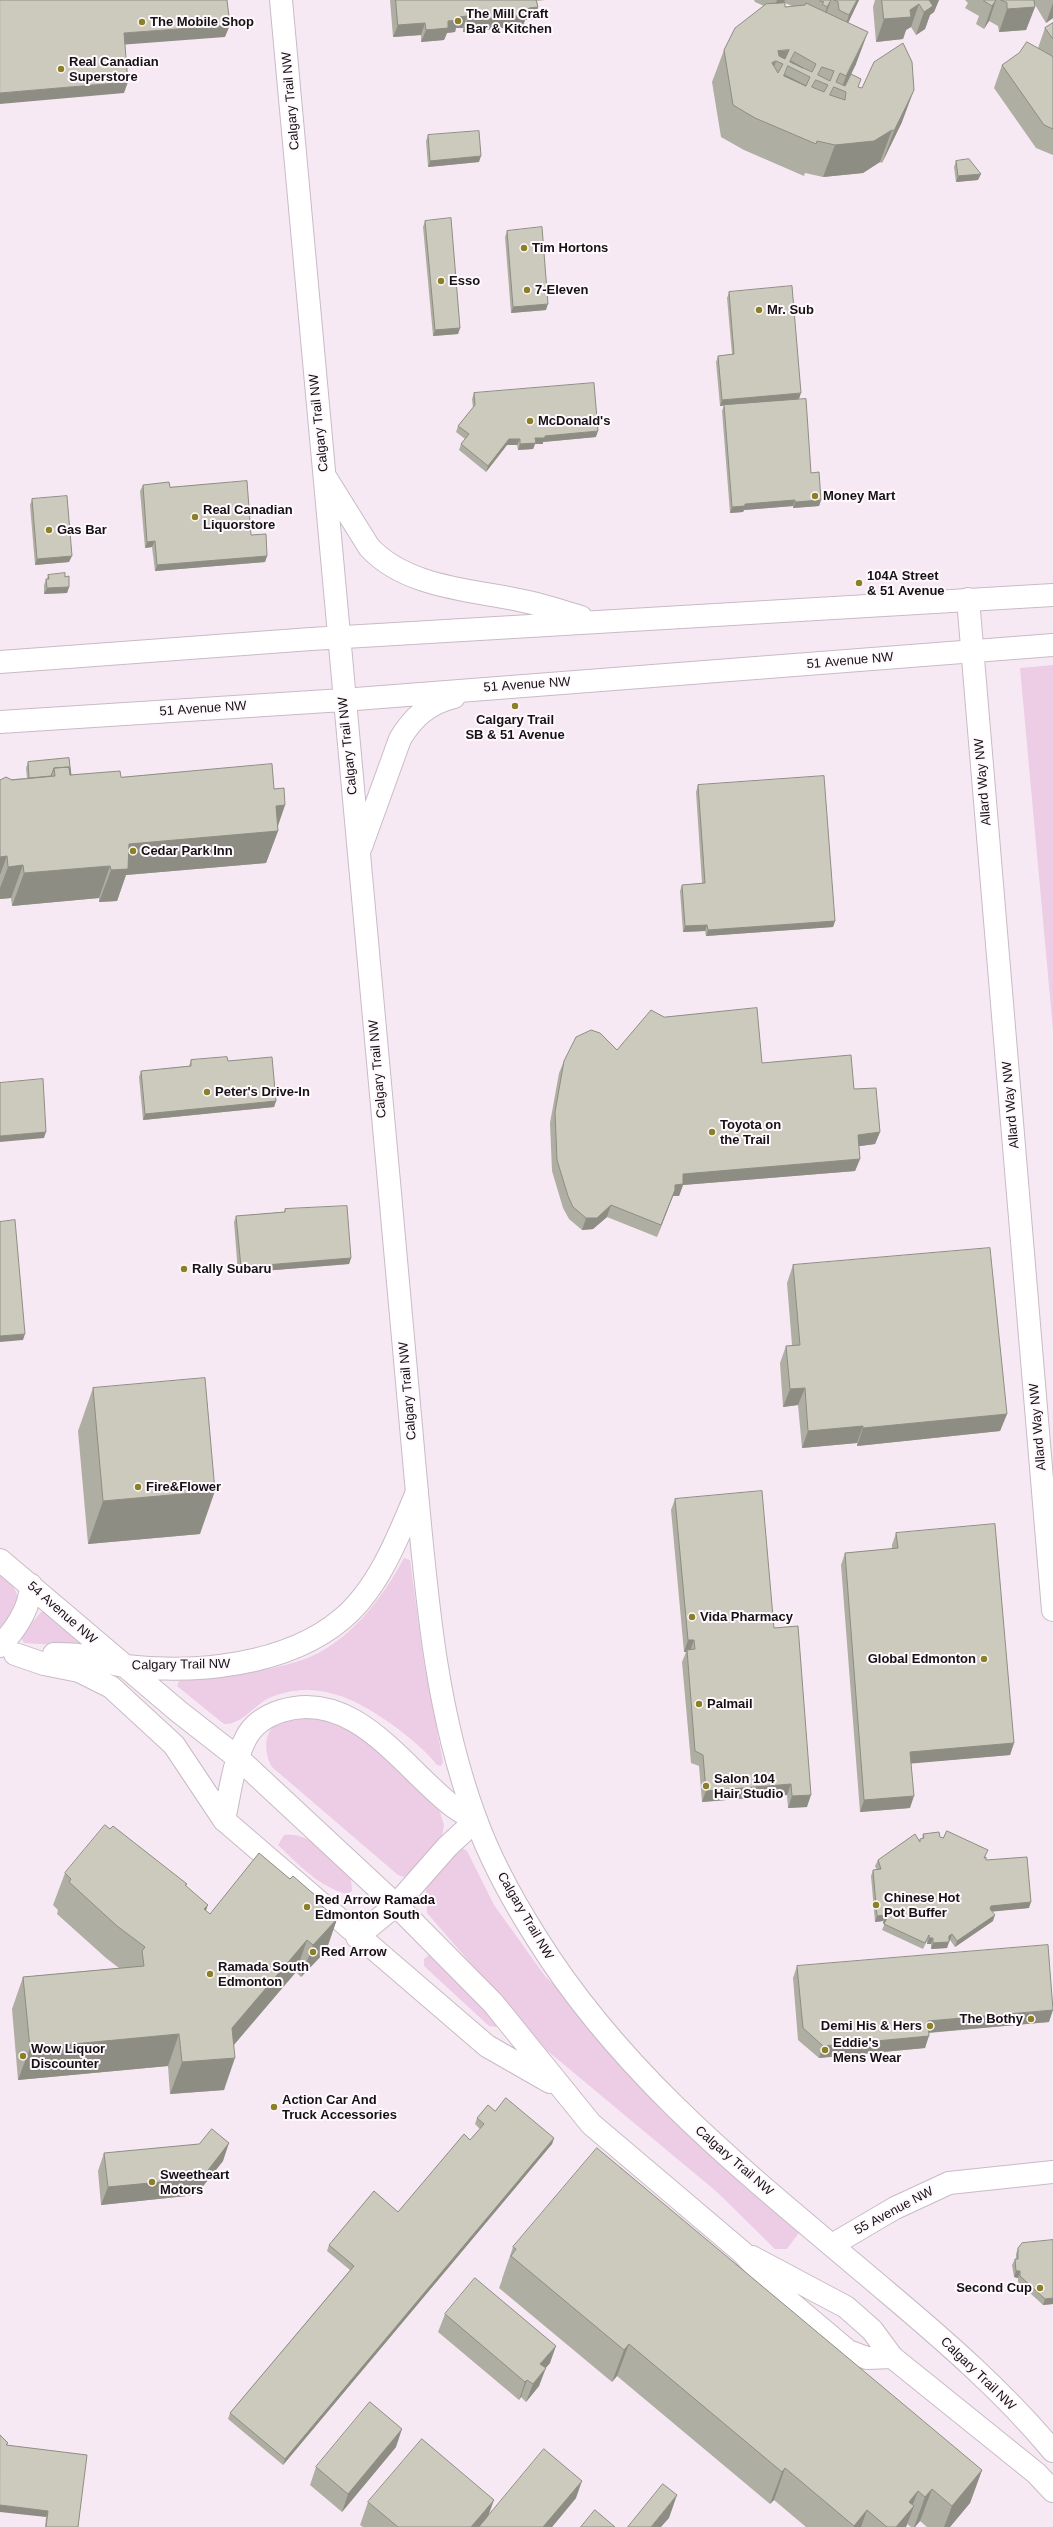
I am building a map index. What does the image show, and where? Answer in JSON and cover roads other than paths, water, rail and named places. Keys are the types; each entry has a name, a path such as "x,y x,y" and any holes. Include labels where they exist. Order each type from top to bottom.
{"main road":[{"name":"Calgary Trail NW","path":"281,0 343,700 359,854 417,1492 432,1638 438,1680 455,1757 476,1820 502,1880 535,1936 558,1971 614,2044 696,2127 952,2349 1009,2401 1053,2451"},
{"path":"324,475 369,547 377,555 401,570 464,590 527,601 596,621"},
{"path":"0,662 338,637 1053,595"},
{"name":"Allard Way NW","path":"968,600 1053,1610"},
{"name":"51 Avenue NW","path":"0,722 343,700 1053,645"},
{"path":"359,854 393,754 407,727 426,708 441,700 497,687"},
{"name":"Calgary Trail NW","path":"5,1651 88,1657 124,1666 195,1667 244,1662 269,1657 321,1633 342,1619 373,1581 401,1528 417,1492"},
{"name":"54 Avenue NW","path":"0,1560 124,1666"},
{"path":"5,1651 9,1637 22,1616 30,1595 30,1585"},
{"name":"Calgary Trail NW","path":"5,1651 44,1664 79,1671 111,1687 174,1745 224,1820 357,1937 487,2046 560,2088"},
{"name":"Calgary Trail NW","path":"124,1666 238,1758 396,1905 493,2004 560,2088 591,2124 742,2252 785,2298 848,2351 867,2358 892,2357"},
{"path":"224,1820 238,1758 247,1737 257,1723 267,1716 296,1707 324,1709 354,1721 372,1732 451,1805 476,1820 447,1847 396,1905 357,1937"},
{"name":"55 Avenue NW","path":"832,2245 895,2208 949,2183 1053,2172"},
{"name":"Calgary Trail NW","path":"742,2252 846,2307 872,2330 892,2357 1036,2473 1053,2491"}],"place":[{"name":"The Mill Craft Bar & Kitchen","path":"458,21"},
{"name":"The Mobile Shop","path":"142,22"},
{"name":"Real Canadian Superstore","path":"61,69"},
{"name":"Tim Hortons","path":"524,248"},
{"name":"Esso","path":"441,281"},
{"name":"7-Eleven","path":"527,290"},
{"name":"Mr. Sub","path":"759,310"},
{"name":"McDonald's","path":"530,421"},
{"name":"Money Mart","path":"815,496"},
{"name":"Real Canadian Liquorstore","path":"195,517"},
{"name":"Gas Bar","path":"49,530"},
{"name":"104A Street & 51 Avenue","path":"859,583"},
{"name":"Calgary Trail SB & 51 Avenue","path":"515,706"},
{"name":"Cedar Park Inn","path":"133,851"},
{"name":"Peter's Drive-In","path":"207,1092"},
{"name":"Toyota on the Trail","path":"712,1132"},
{"name":"Rally Subaru","path":"184,1269"},
{"name":"Fire&Flower","path":"138,1487"},
{"name":"Vida Pharmacy","path":"692,1617"},
{"name":"Global Edmonton","path":"984,1659"},
{"name":"Palmail","path":"699,1704"},
{"name":"Salon 104 Hair Studio","path":"706,1786"},
{"name":"Chinese Hot Pot Buffer","path":"876,1905"},
{"name":"Red Arrow Ramada Edmonton South","path":"307,1907"},
{"name":"Red Arrow","path":"313,1952"},
{"name":"Ramada South Edmonton","path":"210,1974"},
{"name":"The Bothy","path":"1031,2019"},
{"name":"Demi His & Hers","path":"930,2026"},
{"name":"Eddie's Mens Wear","path":"825,2050"},
{"name":"Wow Liquor Discounter","path":"23,2056"},
{"name":"Action Car And Truck Accessories","path":"274,2107"},
{"name":"Sweetheart Motors","path":"152,2182"},
{"name":"Second Cup","path":"1040,2288"}]}
